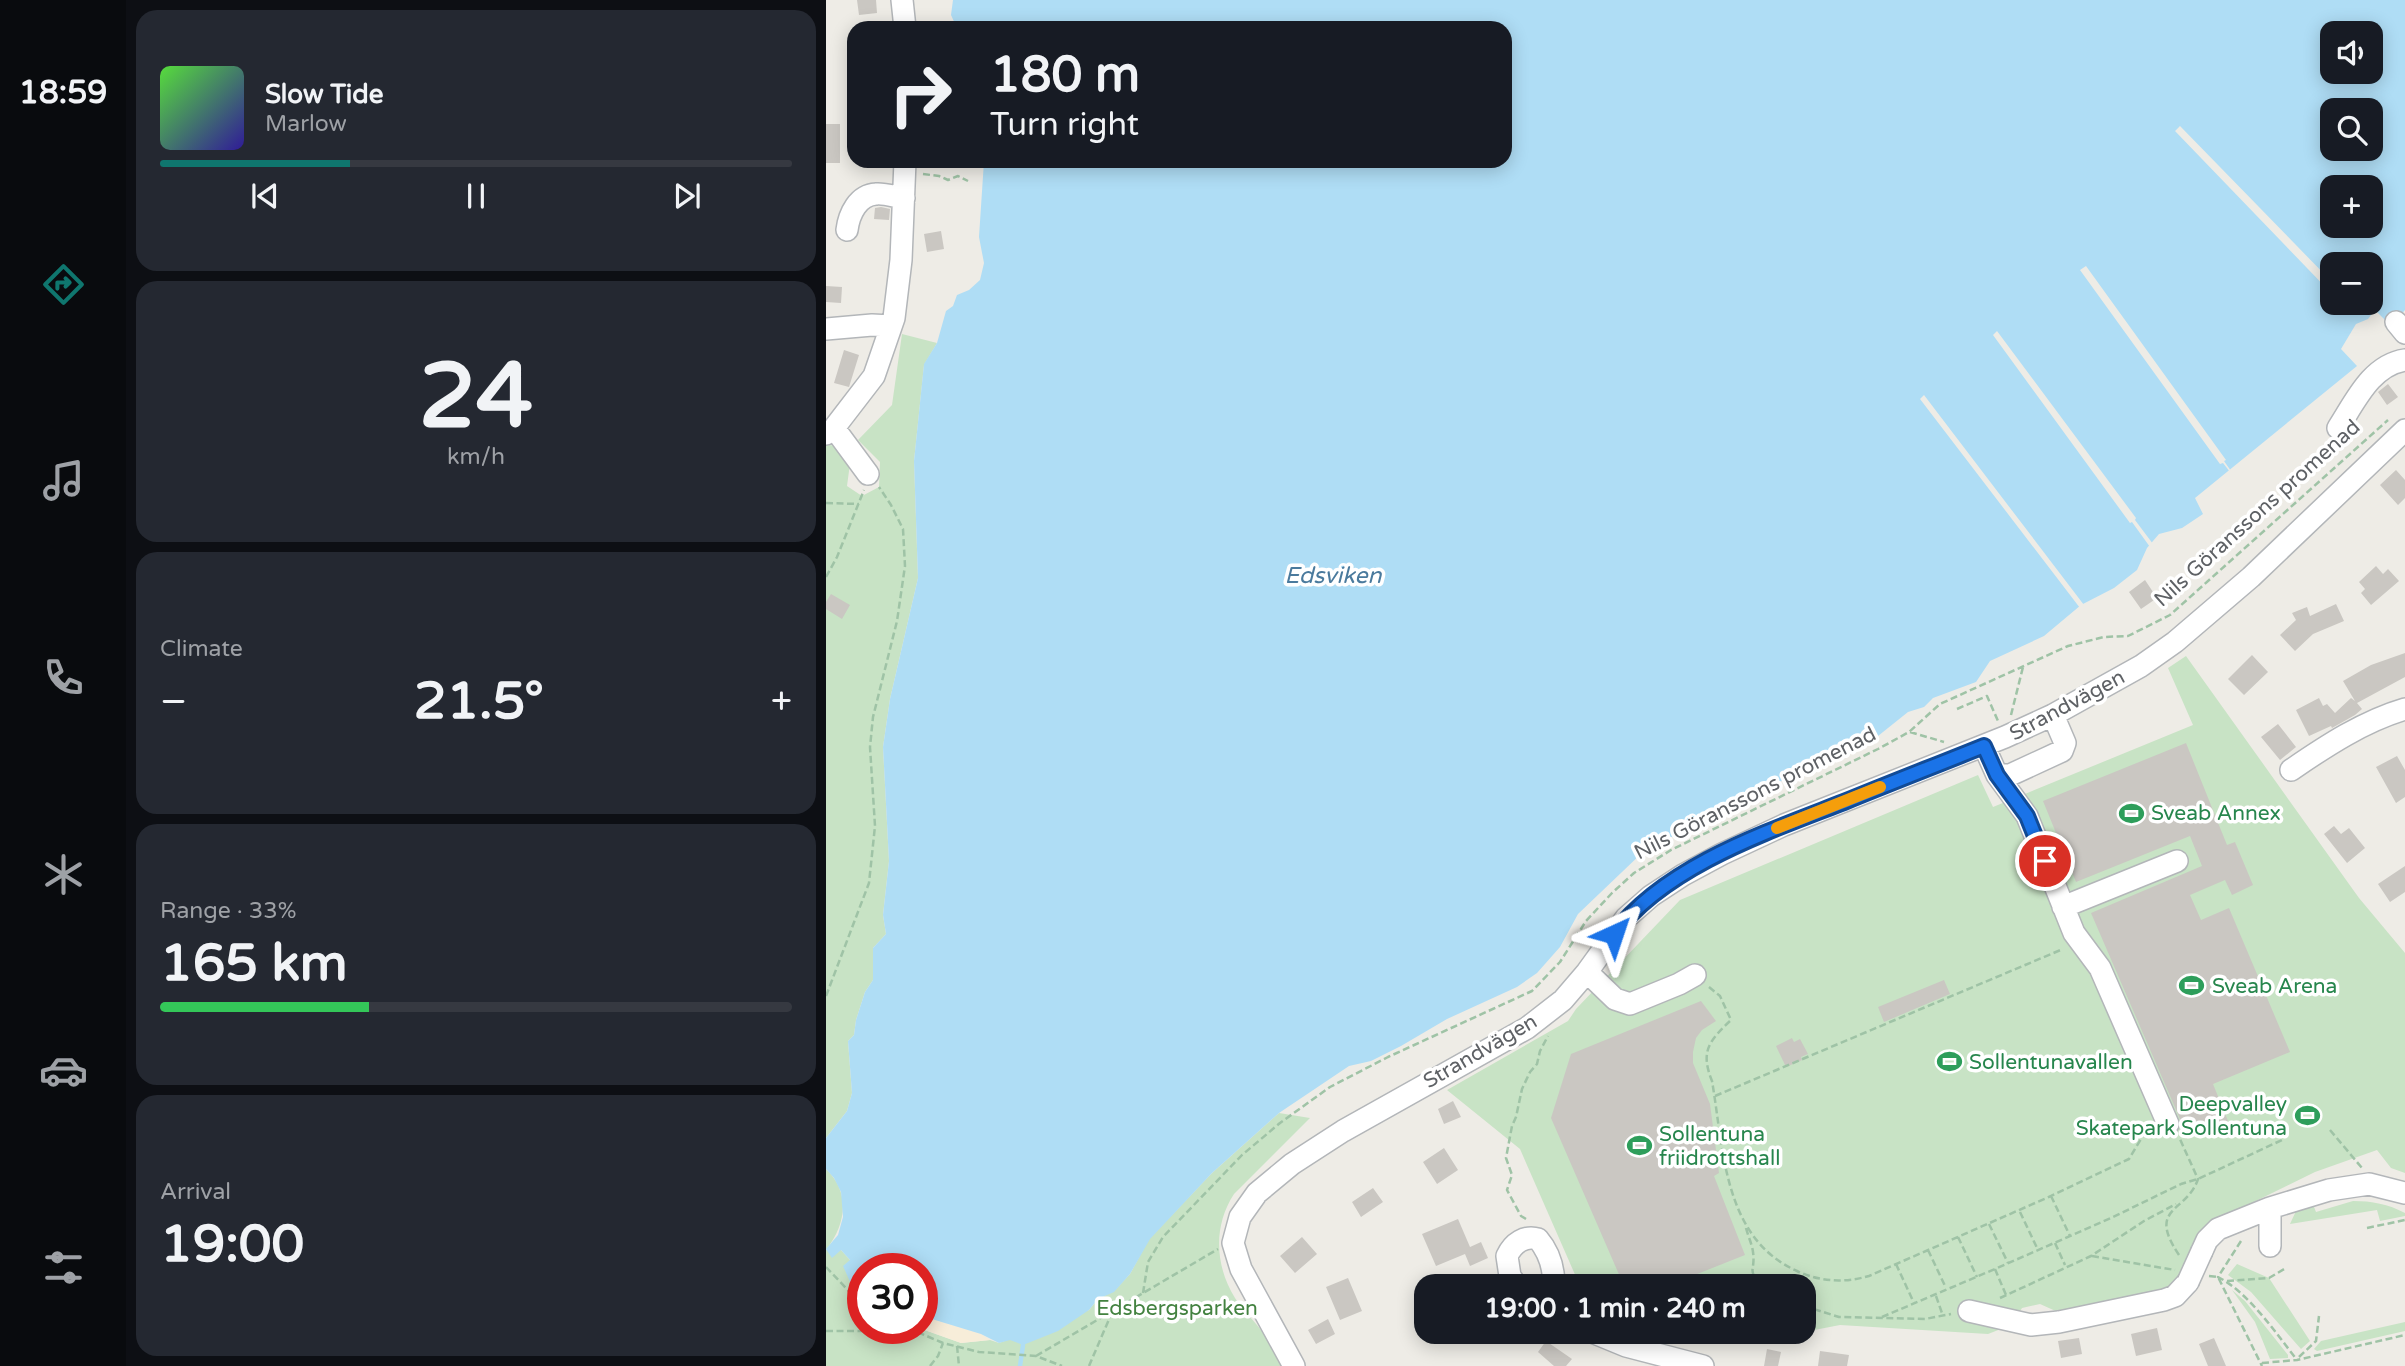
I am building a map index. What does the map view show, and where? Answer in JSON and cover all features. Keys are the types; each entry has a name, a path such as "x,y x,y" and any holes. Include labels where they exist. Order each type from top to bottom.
{"street":[{"path":"902,0 904,21"},
{"path":"868,474 830,431 874,376 891,326 901,260 904,198 911,168"},
{"path":"847,230 851,212 866,197 876,193 904,198"},
{"path":"826,329 891,326"},
{"path":"2338,428 2370,380 2391,362 2405,359"},
{"name":"Strandvägen","path":"1294,1366 1241,1269 1233,1243 1240,1217 1257,1194 1292,1164 1397,1099 1527,1028 1563,1000 1626,918 1651,896 1683,875 1722,853 1784,825 1984,746 2053,715 2141,666 2175,642 2251,577 2399,423"},
{"path":"2291,770 2359,729 2405,709"},
{"path":"1997,775 2010,775 2062,751 2065,743 2053,715"},
{"path":"1984,746 1997,775 2027,816 2074,933 2100,968 2173,1130"},
{"path":"2063,907 2176,861"},
{"path":"1587,972 1615,999 1630,1004 1695,975"},
{"path":"1969,1311 2031,1325 2059,1322 2164,1300 2175,1296 2185,1272 2218,1229 2270,1208 2351,1186 2370,1184 2405,1193"},
{"path":"2270,1208 2270,1246"},
{"path":"1510,1274 1507,1256 1513,1247 1530,1237 1538,1239 1548,1253 1553,1274"},
{"path":"1621,1344 1703,1366"}],"path":[{"path":"914,168 948,180 958,176 968,181"},
{"name":"Nils Göranssons promenad","path":"1143,1293 1148,1262 1163,1237 1242,1155 1330,1087 1532,990 1560,962 1587,921 1634,873 1671,850 1909,732 1940,704 2068,646 2104,637 2127,636 2170,615 2382,424 2399,423"},
{"path":"826,577 838,558 868,474"},
{"path":"826,996 869,883 875,826 871,737 873,717 897,621 905,566 902,529 886,497 868,474"},
{"path":"826,503 859,504"},
{"path":"2010,721 2023,667"},
{"path":"1956,709 1987,696 2001,727"},
{"path":"1909,732 1954,745"},
{"path":"1715,1096 2081,942"},
{"path":"1695,975 1720,996 1731,1020 1715,1035 1707,1050 1706,1065 1715,1096 1730,1188 1754,1254 1751,1270 1753,1274"},
{"path":"1528,1220 1521,1216 1507,1190 1512,1175 1506,1158 1511,1126 1516,1117 1522,1089 1537,1064 1540,1051 1548,1038 1547,1031"},
{"path":"1745,1226 1763,1249 1783,1265 1811,1278 1850,1281 1869,1276 1989,1224 2129,1158 2144,1134 2173,1130 2198,1179 2195,1188 2172,1210 2166,1227 2168,1238 2179,1254 2185,1272"},
{"path":"2330,1130 2364,1170"},
{"path":"1882,1317 2055,1243 2282,1140"},
{"path":"2051,1196 2070,1236"},
{"path":"1816,1310 1839,1317 1925,1319 1969,1311 2091,1256 2182,1200"},
{"path":"2019,1210 2038,1250"},
{"path":"2367,1228 2405,1220"},
{"path":"1989,1224 2008,1263"},
{"path":"1958,1237 1977,1277"},
{"path":"2242,1238 2218,1277 2227,1281 2247,1299 2297,1360"},
{"path":"2055,1243 2066,1266"},
{"path":"1037,1356 1222,1246"},
{"path":"1928,1250 1946,1289"},
{"path":"1896,1264 1914,1303"},
{"path":"826,1267 847,1289"},
{"path":"2227,1281 2269,1278 2286,1268"},
{"path":"1995,1269 2007,1295"},
{"path":"1936,1294 1944,1316"},
{"path":"1089,1366 1113,1310"},
{"path":"2297,1360 2316,1341 2319,1316"},
{"path":"826,1331 847,1331"},
{"path":"2262,1363 2297,1360 2405,1335"},
{"path":"938,1341 979,1352 1037,1356 1062,1366"},
{"path":"930,1366 943,1343"},
{"path":"957,1346 959,1366"}],"green space":[{"path":"902,334 937,343 924,365 914,461 918,578 890,699 883,747 889,861 883,915 886,934 873,948 873,980 865,992 854,1035 848,1041 852,1093 847,1111 826,1138 826,444 843,448 851,456 847,486 862,496 879,487 880,462 858,440 892,405"},
{"name":"Sollentunavallen","path":"2186,656 2359,898 2405,953 2405,1173 2391,1168 2377,1150 2315,1172 2221,1218 2183,1281 2144,1297 2060,1313 2040,1304 2022,1308 2011,1325 1988,1334 1840,1325 1816,1330 1816,1274 1575,1274 1520,1149 1447,1090 1568,1021 1576,1009 1680,900 1978,775 1993,807 2193,725 2168,668"},
{"name":"Edsbergsparken","path":"1279,1113 1310,1118 1234,1194 1222,1219 1220,1233 1220,1259 1228,1286 1266,1337 1282,1366 826,1366 826,1250 841,1250 847,1257 847,1344 938,1344 938,1335 961,1343 990,1340 999,1343 1089,1310 1098,1299 1114,1291 1130,1274 1149,1239 1212,1173"},
{"path":"826,1169 839,1188 843,1209 838,1230 826,1250"},
{"path":"2353,1201 2386,1205 2405,1213 2405,1216 2380,1221 2377,1210 2290,1224 2296,1211 2314,1207 2316,1212"},
{"path":"2237,1264 2269,1278 2310,1341 2301,1349 2251,1292 2228,1275"},
{"path":"2232,1290 2245,1301 2288,1358 2270,1359 2255,1322"},
{"path":"2405,1322 2405,1331 2317,1351 2314,1349 2321,1341"}],"sand":[{"path":"938,1321 981,1334 990,1340 961,1343 938,1335"}],"water":[{"name":"Edsviken","path":"953,0 2405,0 2405,310 2391,326 2380,315 2383,315 2383,252 2320,252 2320,315 2371,315 2356,324 2341,349 2357,366 2195,498 2203,514 2182,528 2159,534 2147,548 2137,570 2114,588 2081,605 2044,636 1990,661 1976,682 1933,698 1924,707 1908,712 1873,740 1818,763 1729,807 1712,811 1701,822 1644,851 1578,914 1560,947 1537,973 1517,987 1447,1019 1371,1061 1349,1066 1279,1113 1212,1173 1150,1239 1130,1274 1114,1292 1098,1299 1089,1310 1058,1331 1023,1345 1010,1340 999,1343 981,1334 938,1321 938,1253 847,1253 847,1257 841,1250 832,1258 826,1249 838,1235 843,1217 841,1192 826,1169 826,1138 847,1111 852,1093 848,1041 854,1035 865,992 873,980 873,948 886,934 883,915 889,861 883,747 890,699 918,578 914,461 924,364 937,343 946,311 953,306 957,295 969,290 980,280 984,263 979,237 984,168 1512,168 1512,21 954,21 951,15"}],"pier":[{"path":"2180,126 2320,270 2320,282 2175,131"},
{"path":"2086,266 2226,460 2224,461 2230,472 2223,463 2220,464 2080,270"},
{"path":"1997,331 2136,518 2153,544 2150,547 1993,335"},
{"path":"1924,395 2084,605 2080,608 1920,399"}],"building":[{"path":"857,0 876,0 877,13 859,15"},
{"path":"826,124 840,124 840,163 826,163"},
{"path":"875,208 890,209 889,220 874,219"},
{"path":"941,231 944,249 927,252 924,234"},
{"path":"826,286 842,287 841,303 826,302"},
{"path":"844,350 859,355 849,387 834,383"},
{"path":"2388,384 2398,397 2387,405 2378,392"},
{"path":"2396,470 2405,480 2405,498 2398,505 2380,485"},
{"path":"2376,566 2383,574 2388,569 2399,581 2371,605 2361,593 2365,589 2359,582"},
{"path":"2145,580 2157,598 2141,609 2129,592"},
{"path":"831,594 850,605 842,619 826,609 826,602"},
{"path":"2336,604 2344,621 2313,634 2295,651 2280,635 2296,620 2292,613 2307,607 2310,616"},
{"path":"2405,653 2405,677 2357,703 2362,709 2355,715 2332,728 2331,726 2309,736 2296,710 2319,698 2323,706 2327,704 2335,713 2351,698 2355,701 2343,681 2371,665"},
{"path":"2252,655 2268,672 2244,695 2228,679"},
{"path":"2278,724 2296,747 2280,760 2261,737"},
{"name":"Sveab Arena","path":"2186,743 2227,845 2235,842 2253,885 2232,895 2225,880 2190,895 2201,920 2229,908 2290,1052 2213,1084 2228,1121 2186,1139 2180,1119 2091,913 2202,866 2190,836 2076,882 2043,801"},
{"path":"2397,756 2405,770 2405,797 2396,803 2376,767"},
{"path":"2334,826 2341,834 2349,828 2365,848 2347,863 2324,834"},
{"path":"2405,866 2405,892 2390,902 2378,884"},
{"path":"1944,980 1950,994 1884,1022 1878,1007"},
{"name":"Sollentuna friidrottshall","path":"1701,1001 1716,1021 1702,1030 1696,1038 1693,1063 1710,1104 1719,1173 1714,1176 1745,1255 1697,1274 1619,1274 1551,1118 1571,1054"},
{"path":"1792,1038 1794,1042 1800,1039 1808,1054 1801,1057 1802,1060 1786,1067 1776,1046"},
{"path":"1453,1101 1461,1117 1444,1124 1438,1109"},
{"path":"1444,1148 1458,1170 1437,1184 1423,1162"},
{"path":"1373,1188 1383,1202 1361,1217 1352,1202"},
{"path":"1458,1219 1470,1247 1481,1242 1488,1258 1470,1266 1465,1254 1436,1266 1422,1234"},
{"path":"1302,1237 1317,1254 1295,1273 1280,1256"},
{"path":"1348,1278 1362,1311 1340,1320 1326,1287"},
{"path":"1328,1319 1335,1334 1316,1344 1308,1330"},
{"path":"2157,1328 2162,1350 2136,1356 2131,1334"},
{"path":"2079,1338 2082,1354 2061,1358 2058,1341"},
{"path":"2214,1338 2226,1366 2208,1366 2199,1344"},
{"path":"1544,1344 1550,1344 1572,1359 1566,1366 1554,1366 1538,1352"},
{"path":"1767,1349 1781,1352 1778,1366 1764,1366"},
{"path":"1820,1351 1849,1355 1847,1366 1818,1366"}],"waterway":[{"path":"1020,1366 1023,1345"}],"slow traffic":[{"path":"1777,828 1880,787"}],"place":[{"name":"Sveab Annex","path":"2131,813"},
{"name":"Sveab Arena","path":"2192,986"},
{"name":"Sollentunavallen","path":"1949,1062"},
{"name":"Deepvalley Skatepark Sollentuna","path":"2307,1116"},
{"name":"Sollentuna friidrottshall","path":"1639,1146"}],"route":[{"path":"1614,934 1626,918 1651,896 1722,853 1784,825 1984,746 1997,775 2027,816 2045,861"}]}
